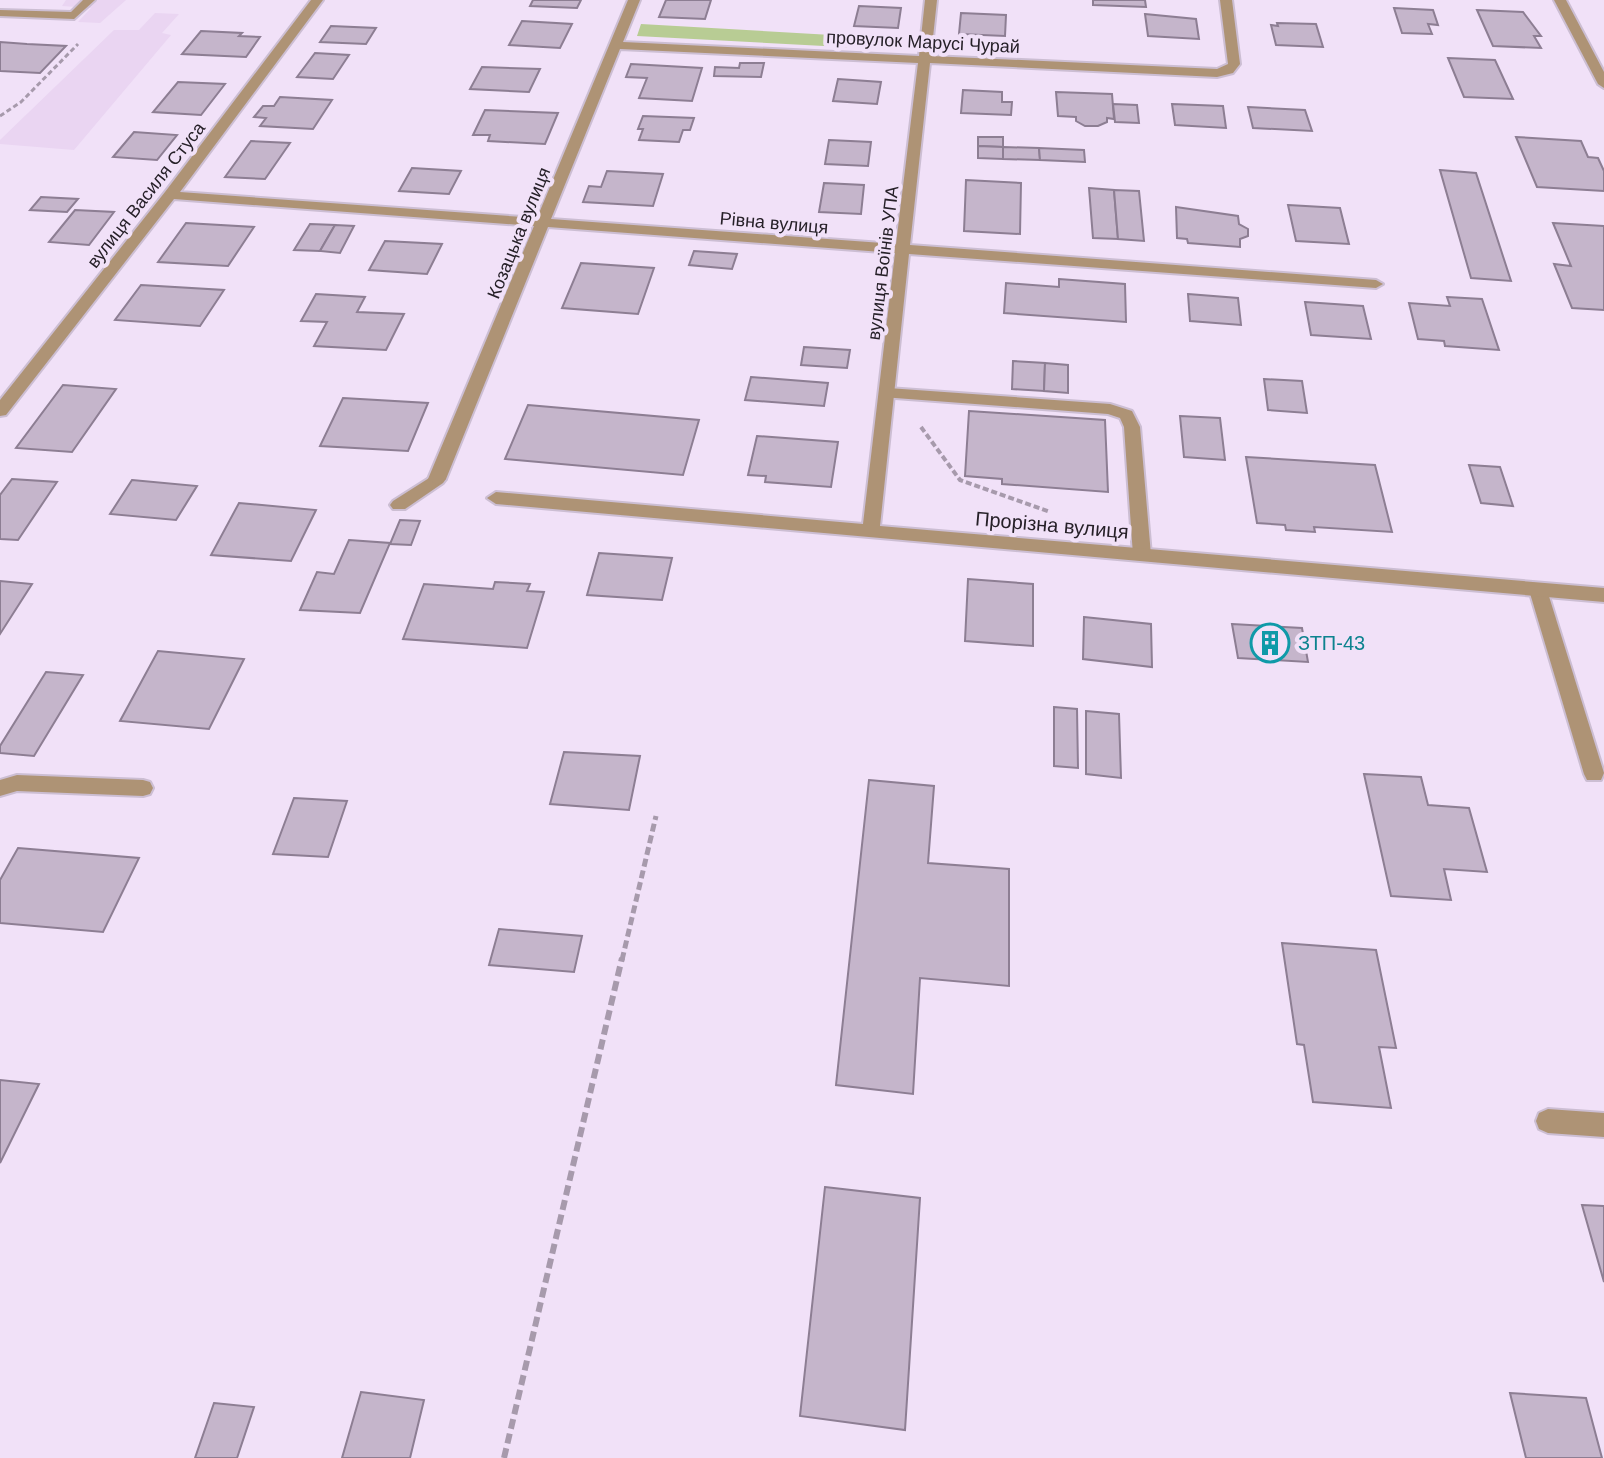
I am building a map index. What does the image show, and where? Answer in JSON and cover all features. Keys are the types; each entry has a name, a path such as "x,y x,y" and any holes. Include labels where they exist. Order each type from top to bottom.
{"street":[{"path":"0,13 74,16 89,0"},
{"name":"вулиця Василя Стуса","path":"0,411 170,195 317,0"},
{"name":"Козацька вулиця","path":"399,505 437,479 634,0"},
{"name":"вулиця Воїнів УПА","path":"871,531 931,0"},
{"name":"провулок Марусі Чурай","path":"615,45 1183,72 1229,70 1234,64 1226,0"},
{"path":"1560,0 1601,72 1604,84"},
{"name":"Рівна вулиця","path":"170,195 1376,284"},
{"path":"888,393 1110,409 1126,415 1132,427 1142,555"},
{"name":"Прорізна вулиця","path":"496,498 1604,595"},
{"path":"1538,590 1594,774"},
{"path":"0,788 17,783 143,788"},
{"path":"1548,1121 1604,1125"}],"path":[{"path":"0,116 21,102 88,34 72,23 74,16"},
{"path":"888,393 917,421 960,480 1058,515"},
{"path":"504,1458 656,816"}],"shaded area":[{"path":"66,0 126,0 100,23 78,22 91,8 62,6"},
{"path":"155,13 179,14 162,33 171,35 74,150 0,144 0,140 114,30 139,30"}],"green space":[{"path":"641,24 901,39 900,50 637,36"}],"building":[{"path":"533,0 581,0 577,8 530,6"},
{"path":"666,0 711,0 705,19 659,17"},
{"path":"1093,0 1145,0 1146,7 1093,5"},
{"path":"859,6 901,8 898,28 854,26"},
{"path":"1394,8 1433,10 1438,25 1428,24 1432,34 1402,33"},
{"path":"1477,10 1523,12 1541,36 1534,36 1541,48 1493,46"},
{"path":"961,13 1006,15 1005,36 959,34"},
{"path":"1145,14 1196,19 1199,39 1148,36"},
{"path":"522,21 572,24 560,48 509,45"},
{"path":"1277,23 1316,24 1323,47 1276,45 1271,25 1278,26"},
{"path":"331,26 376,28 366,44 320,42"},
{"path":"201,31 260,37 246,57 182,54"},
{"path":"0,42 66,46 40,73 0,71"},
{"path":"315,53 349,55 333,79 297,77"},
{"path":"1448,58 1495,60 1513,99 1464,97"},
{"path":"740,63 764,63 761,77 714,76 715,67 739,68"},
{"path":"631,64 702,68 692,101 639,98 647,78 626,77"},
{"path":"482,67 540,69 529,92 470,89"},
{"path":"838,79 881,82 877,104 833,101"},
{"path":"178,82 225,84 201,115 153,112"},
{"path":"963,90 1002,92 1002,102 1012,102 1011,115 961,113"},
{"path":"1056,92 1112,94 1114,119 1107,118 1107,122 1098,126 1085,126 1076,121 1076,117 1058,116"},
{"path":"280,97 332,100 313,129 260,126 266,118 254,117 263,106 274,106"},
{"path":"1113,104 1137,105 1139,123 1115,122"},
{"path":"1172,104 1223,106 1226,128 1175,125"},
{"path":"1248,107 1305,110 1312,131 1253,128"},
{"path":"485,110 558,113 545,144 488,141 490,135 473,135"},
{"path":"643,116 694,118 690,130 683,130 679,142 639,140 643,129 638,129"},
{"path":"134,132 177,135 157,160 113,157"},
{"path":"978,137 1003,137 1003,147 978,146"},
{"path":"1516,137 1581,141 1588,157 1598,158 1604,171 1604,191 1537,187"},
{"path":"829,140 871,142 868,166 825,164"},
{"path":"251,141 290,143 265,179 225,177"},
{"path":"978,146 1003,147 1003,159 978,158"},
{"path":"1003,147 1039,148 1040,160 1003,159"},
{"path":"1039,148 1084,150 1085,162 1040,160"},
{"path":"412,168 461,171 449,194 399,191"},
{"path":"1440,170 1476,173 1511,281 1471,278"},
{"path":"607,171 663,174 653,206 583,202 589,186 601,187"},
{"path":"966,180 1021,183 1020,234 964,231"},
{"path":"824,183 864,185 861,214 819,212"},
{"path":"1089,188 1114,190 1118,239 1093,238"},
{"path":"1114,190 1139,191 1144,241 1118,239"},
{"path":"41,197 78,199 67,212 30,210"},
{"path":"1288,205 1340,208 1349,244 1296,241"},
{"path":"1176,207 1238,216 1239,224 1248,229 1248,236 1240,239 1240,247 1188,243 1187,239 1177,238"},
{"path":"75,210 114,212 89,245 49,242"},
{"path":"186,223 254,227 228,266 158,262"},
{"path":"1553,223 1604,226 1604,310 1572,308 1554,264 1571,266"},
{"path":"310,224 335,225 320,251 294,250"},
{"path":"335,225 354,226 340,253 320,251"},
{"path":"385,241 442,244 427,274 369,270"},
{"path":"694,251 737,254 732,269 689,265"},
{"path":"581,263 654,268 638,314 562,308"},
{"path":"1059,279 1125,284 1126,322 1004,313 1006,283 1059,287"},
{"path":"141,285 224,290 200,326 115,320"},
{"path":"316,294 365,297 357,312 404,314 386,350 314,346 327,322 301,321"},
{"path":"1188,294 1238,298 1241,325 1190,321"},
{"path":"1447,297 1482,299 1499,350 1445,346 1444,341 1418,339 1409,303 1450,306"},
{"path":"1305,302 1363,306 1371,339 1311,335"},
{"path":"804,347 850,350 847,368 801,365"},
{"path":"1013,361 1045,363 1044,391 1012,389"},
{"path":"1045,363 1068,365 1068,393 1044,391"},
{"path":"751,377 828,383 824,406 745,400"},
{"path":"1264,379 1302,381 1307,413 1268,410"},
{"path":"63,385 116,389 72,452 16,448"},
{"path":"343,398 428,403 408,451 320,446"},
{"path":"528,405 699,420 683,475 505,459"},
{"path":"969,411 1105,420 1108,492 1002,484 1002,479 965,476"},
{"path":"1180,416 1220,418 1225,460 1184,457"},
{"path":"757,436 838,442 831,487 765,482 766,476 748,475"},
{"path":"1246,457 1375,465 1392,532 1314,527 1315,532 1286,530 1285,525 1257,523"},
{"path":"1469,465 1500,467 1513,506 1481,503"},
{"path":"12,479 57,482 18,540 0,539 0,495"},
{"path":"132,480 197,486 176,520 110,514"},
{"path":"239,503 316,510 291,561 211,555"},
{"path":"400,520 420,521 411,545 390,544"},
{"path":"349,540 390,543 360,613 300,610 317,572 334,574"},
{"path":"599,553 672,558 662,600 587,595"},
{"path":"968,579 1033,584 1033,646 965,641"},
{"path":"0,581 32,584 0,634"},
{"path":"495,582 530,584 527,591 544,592 527,648 403,639 424,584 493,589"},
{"path":"1084,617 1151,624 1152,667 1083,659"},
{"name":"ЗТП-43","path":"1232,624 1302,628 1308,662 1238,658"},
{"path":"158,651 244,659 209,729 120,721"},
{"path":"46,672 83,675 34,756 0,753 0,746"},
{"path":"1054,707 1077,709 1078,768 1054,766"},
{"path":"1086,711 1119,714 1121,778 1086,774"},
{"path":"564,752 640,756 629,810 550,804"},
{"path":"1364,774 1421,777 1428,805 1469,808 1487,872 1444,869 1451,900 1391,896"},
{"path":"869,780 934,786 928,863 1009,869 1009,986 920,978 913,1094 836,1085"},
{"path":"294,798 347,801 328,857 273,854"},
{"path":"18,848 139,858 103,932 0,923 0,880"},
{"path":"499,929 582,936 574,972 489,965"},
{"path":"1282,943 1376,950 1396,1048 1379,1047 1391,1108 1313,1102 1304,1045 1297,1044"},
{"path":"0,1080 39,1084 0,1163"},
{"path":"825,1187 920,1198 905,1430 800,1416"},
{"path":"1582,1205 1604,1206 1604,1282"},
{"path":"361,1392 424,1400 410,1458 342,1458"},
{"path":"1510,1393 1586,1398 1602,1458 1526,1458"},
{"path":"214,1403 254,1407 237,1458 195,1458"}],"place":[{"name":"ЗТП-43","path":"1270,643"}]}
